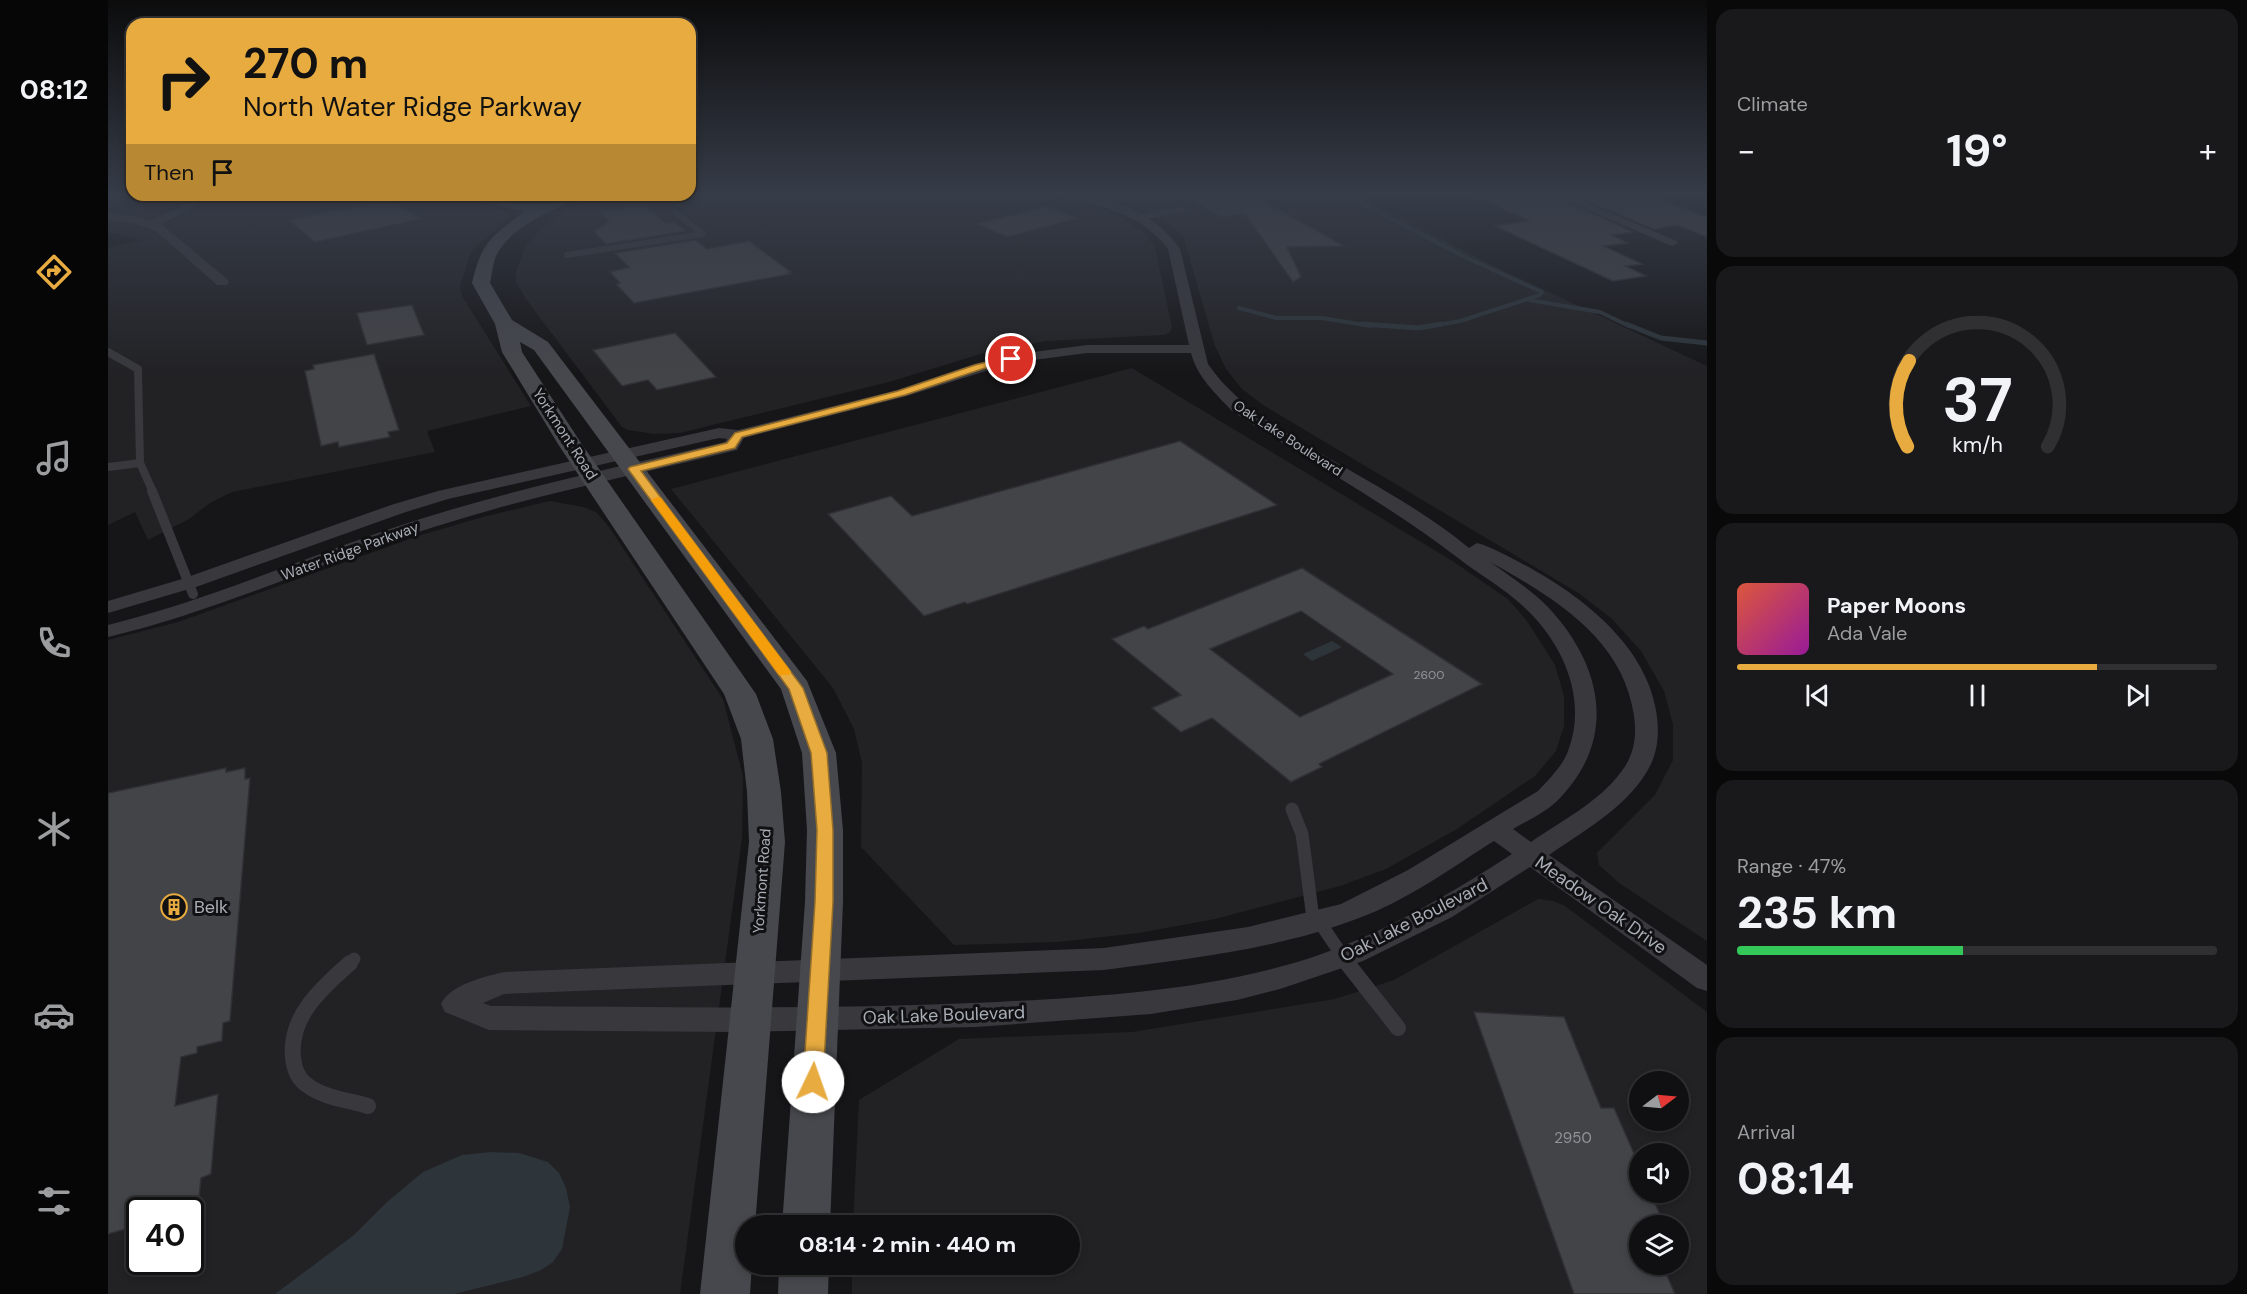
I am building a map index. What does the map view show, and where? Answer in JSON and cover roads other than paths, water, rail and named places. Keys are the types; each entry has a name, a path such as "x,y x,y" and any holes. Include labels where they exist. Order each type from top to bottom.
{"street":[{"path":"189,253 222,282"},
{"name":"Yorkmont Road","path":"489,253 481,283 505,324 512,352 588,471 740,694 757,739 764,792 767,842 725,1294"},
{"name":"Oak Lake Boulevard","path":"1175,253 1204,370 1238,408 1446,538 1518,592 1547,618 1574,660 1584,684 1587,711 1585,739 1579,757 1569,773 1548,796 1369,904 1317,921 1184,948 1104,959 504,984 486,988 455,1004 489,1018 817,1019 1031,1012 1139,1004 1236,988 1278,978 1368,948 1508,871 1626,786 1648,740 1645,703 1633,671 1616,646 1592,620 1572,603 1489,554 1446,538"},
{"name":"Yorkmont Road","path":"505,324 541,346 796,688 819,753 825,830 807,1215"},
{"path":"588,471 628,461 731,446 738,435 902,393 979,367 1020,357 1087,349 1197,349"},
{"name":"Water Ridge Parkway","path":"108,607 191,588 398,509 444,495 588,471"},
{"name":"Water Ridge Parkway","path":"108,631 149,621 459,513 588,471"},
{"name":"Meadow Oak Drive","path":"1495,829 1707,980"},
{"path":"803,1294 804,1275"}],"lane":[{"path":"567,255 577,253"},
{"path":"108,352 138,369 140,463 191,588"},
{"path":"108,467 140,463"},
{"path":"1292,809 1302,834 1310,904 1317,921 1342,958 1398,1028"},
{"path":"354,959 308,1004 297,1025 293,1051 295,1068 303,1082 319,1091 368,1106"}],"waterway":[{"path":"1432,326 1460,321 1540,295 1542,292 1458,253"},
{"path":"1529,300 1600,312 1629,326"},
{"path":"1239,308 1276,318 1322,318 1371,326"},
{"path":"1362,324 1419,328 1441,324"},
{"path":"1626,324 1661,338 1707,343"}],"place":[{"name":"Belk","path":"174,907"}]}
